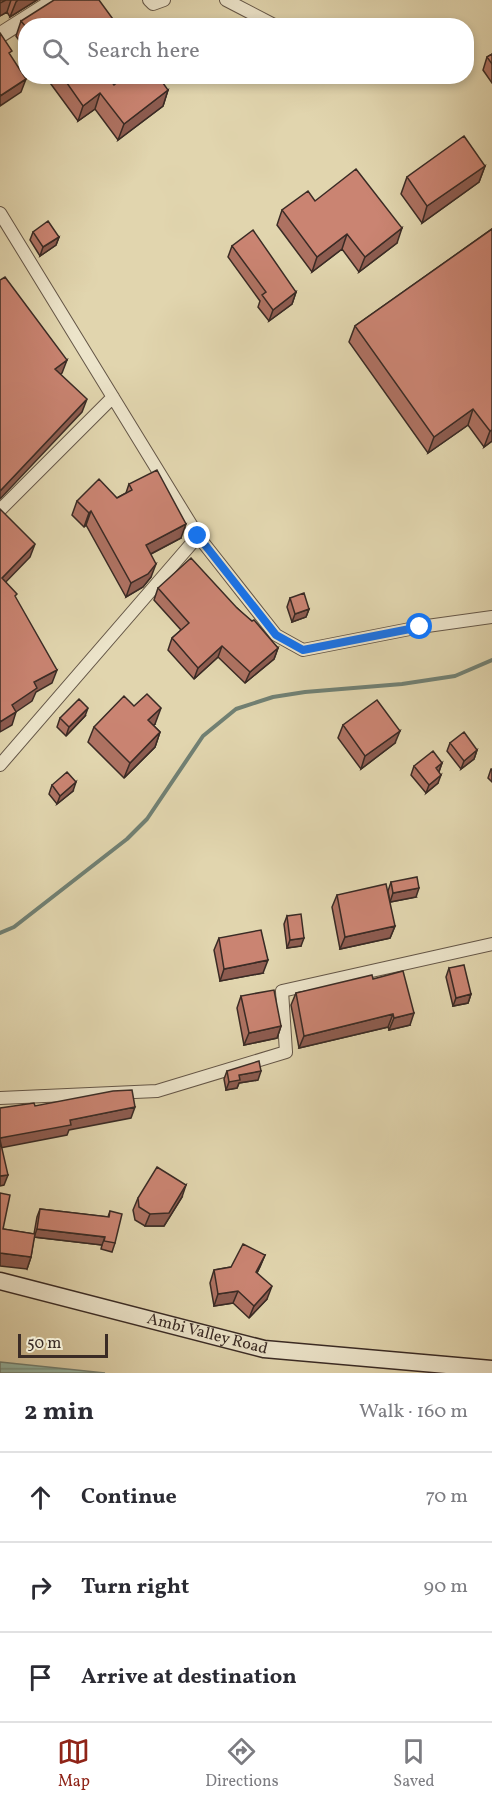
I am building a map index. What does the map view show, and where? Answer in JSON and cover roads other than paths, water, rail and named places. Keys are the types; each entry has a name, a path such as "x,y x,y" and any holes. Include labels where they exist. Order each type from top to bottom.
{"main road":[{"name":"Ambi Valley Road","path":"0,1281 264,1349 492,1369"}],"street":[{"path":"27,18 55,0"},
{"path":"149,0 153,4 164,0"},
{"path":"226,0 261,18"},
{"path":"0,35 18,24"},
{"path":"0,213 198,536 276,635 303,650 420,627 492,617"},
{"path":"0,510 113,397"},
{"path":"0,765 198,536"},
{"path":"0,1098 157,1090 286,1052 282,991 492,944"}],"waterway":[{"path":"0,933 14,927 127,839 147,819 203,736 236,709 273,697 305,692 402,684 455,676 492,660"}]}
